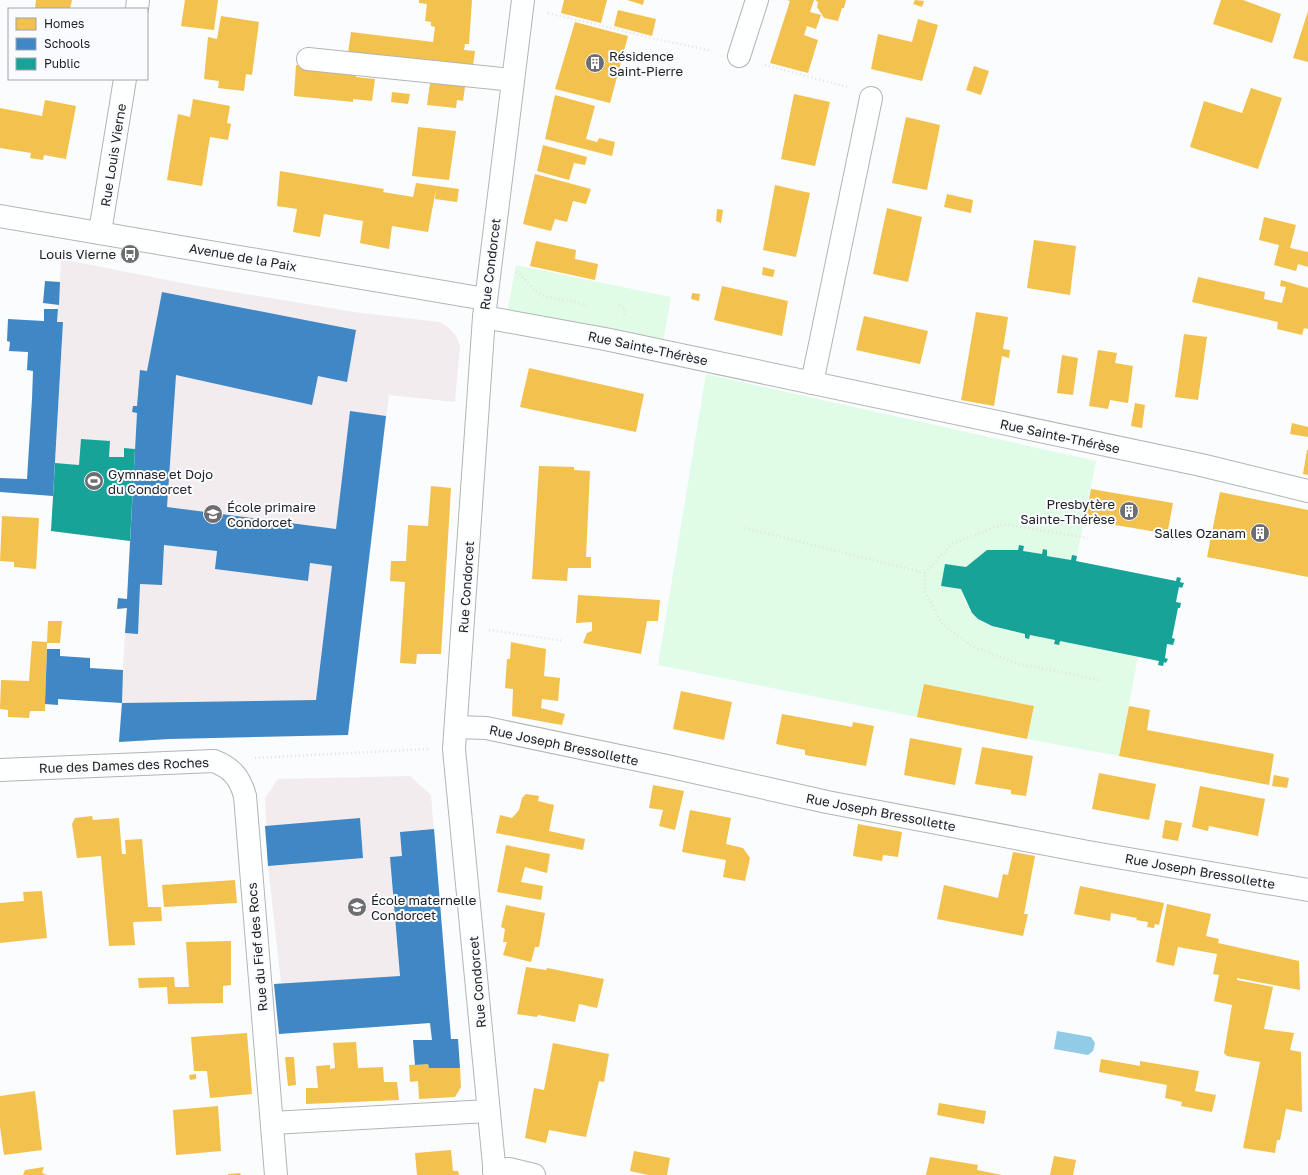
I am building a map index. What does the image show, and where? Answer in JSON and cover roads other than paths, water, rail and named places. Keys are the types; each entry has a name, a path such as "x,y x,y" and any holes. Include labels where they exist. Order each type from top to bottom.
{"street":[{"path":"739,56 757,0"},
{"name":"Rue Condorcet","path":"495,1173 488,1111 470,898 454,749 485,308 522,3"},
{"path":"308,59 512,80"},
{"name":"Rue Louis Vierne","path":"100,232 125,80"},
{"path":"812,383 871,98"},
{"name":"Avenue de la Paix","path":"0,216 100,232 485,308"},
{"name":"Rue Sainte-Thérèse","path":"485,308 605,339 1201,465 1308,491"},
{"name":"Rue Joseph Bressollette","path":"456,726 486,728 667,766 827,802 1088,852 1308,890"},
{"name":"Rue des Dames des Roches","path":"0,770 201,760 225,765 234,774"},
{"name":"Rue du Fief des Rocs","path":"234,774 241,783 245,796 276,1175"},
{"path":"272,1123 488,1111"},
{"path":"495,1173 509,1169 534,1175"}],"water":[{"path":"1057,1031 1091,1037 1095,1043 1093,1051 1088,1055 1054,1049"}],"place":[{"name":"Résidence Saint-Pierre","path":"595,63"},
{"name":"Louis Vierne","path":"130,254"},
{"name":"Gymnase et Dojo du Condorcet","path":"94,481"},
{"name":"Presbytère Sainte-Thérèse","path":"1129,511"},
{"name":"École primaire Condorcet","path":"213,514"},
{"name":"Salles Ozanam","path":"1260,533"},
{"name":"École maternelle Condorcet","path":"357,907"}]}
